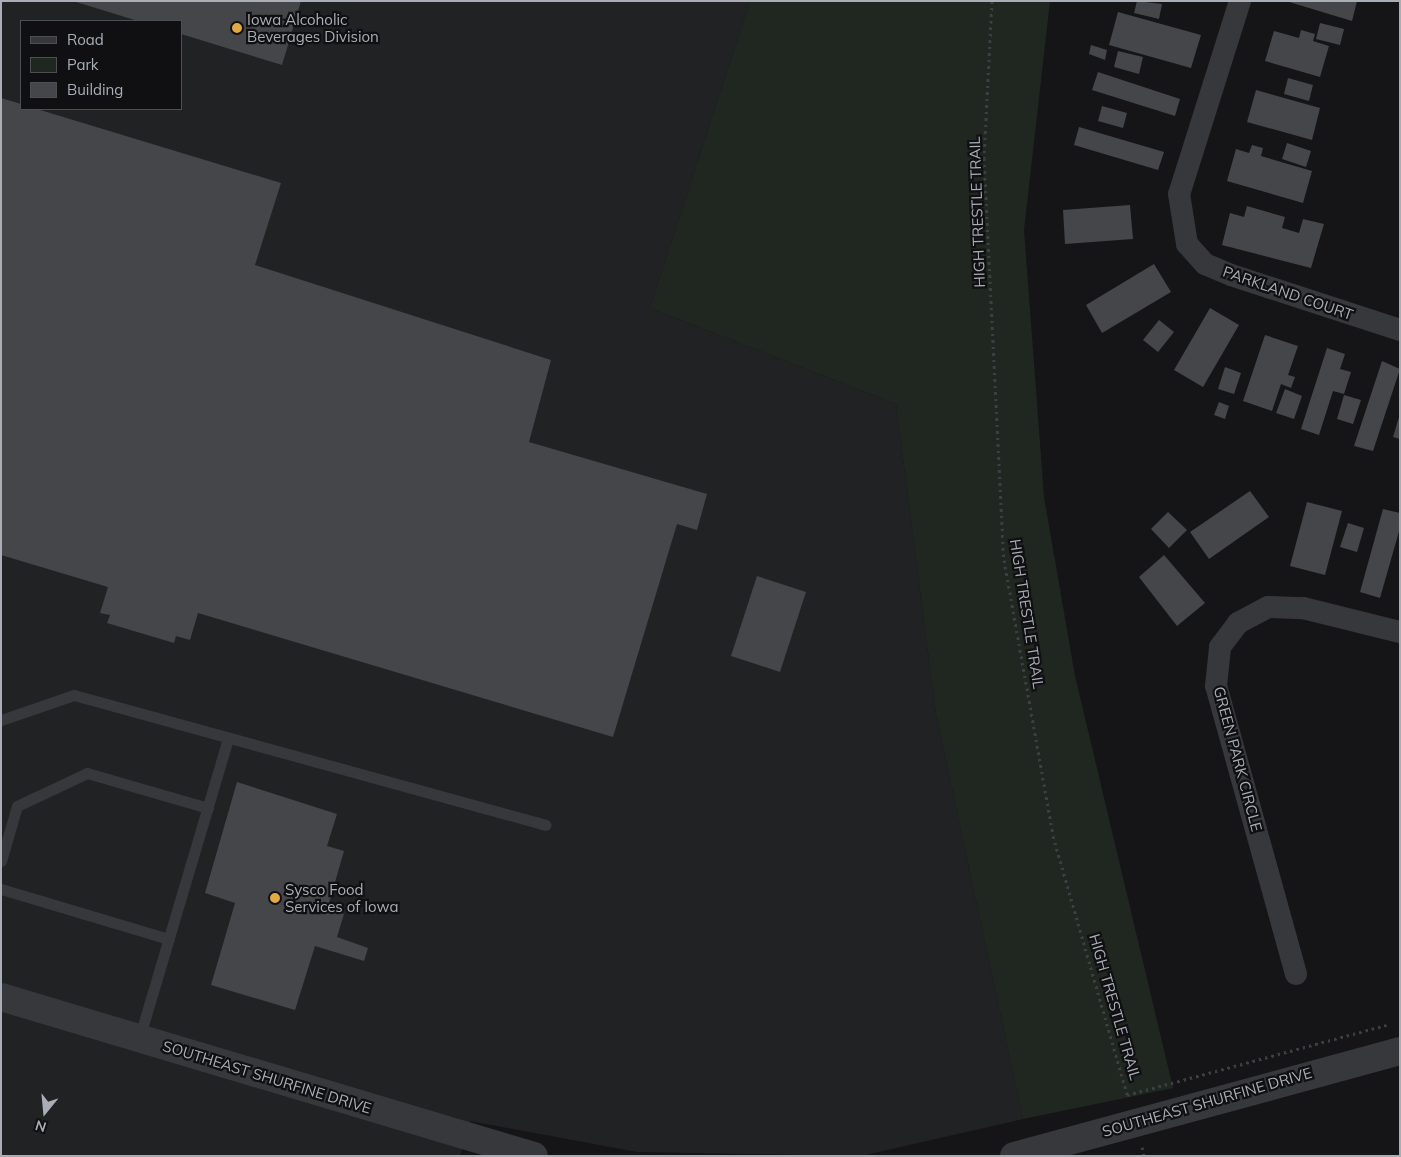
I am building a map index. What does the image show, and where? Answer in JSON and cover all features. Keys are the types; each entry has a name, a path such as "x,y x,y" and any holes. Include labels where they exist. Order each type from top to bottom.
{"street":[{"name":"PARKLAND COURT","path":"1240,1 1180,194 1187,244 1205,264 1231,275 1400,330"},
{"name":"GREEN PARK CIRCLE","path":"1296,974 1216,686 1220,647 1238,623 1268,606 1303,608 1400,632"},
{"name":"SOUTHEAST SHURFINE DRIVE","path":"1,997 530,1155"},
{"name":"SOUTHEAST SHURFINE DRIVE","path":"1014,1156 1135,1124 1328,1067 1400,1051"}],"lane":[{"path":"1,720 74,695 545,825"},
{"path":"139,1039 228,739"},
{"path":"1,862 17,806 87,773 208,808"},
{"path":"1,888 169,939"}],"path":[{"name":"HIGH TRESTLE TRAIL","path":"992,1 984,158 1004,560 1053,836 1144,1156"},
{"path":"1127,1095 1391,1024"}],"shaded area":[{"path":"1,1 750,1 650,308 896,404 936,714 1023,1119 861,1156 637,1152 470,1121 460,1156 1,1156"}],"green space":[{"path":"750,1 1050,1 1024,230 1044,497 1075,676 1173,1088 1023,1119 936,714 896,404 650,308"}],"building":[{"name":"Iowa Alcoholic Beverages Division","path":"73,1 301,1 282,65 182,34 182,20 135,20"},
{"path":"1137,1 1162,4 1159,19 1134,13"},
{"path":"1286,1 1357,1 1352,21"},
{"path":"1118,12 1201,35 1191,68 1109,45"},
{"path":"1320,23 1344,29 1340,45 1316,39"},
{"path":"1301,30 1315,34 1313,41 1329,46 1320,77 1265,61 1274,31 1299,38"},
{"path":"1091,45 1107,50 1105,60 1089,54"},
{"path":"1118,51 1143,57 1139,74 1114,67"},
{"path":"1098,72 1180,99 1175,116 1092,90"},
{"path":"1288,78 1313,85 1309,101 1284,94"},
{"path":"1256,90 1320,108 1312,140 1247,122"},
{"path":"1,98 20,104 20,110 40,110 281,183 255,265 551,360 529,442 707,494 697,530 677,524 613,737 198,613 190,640 176,636 174,643 107,623 110,615 100,613 108,587 1,555"},
{"path":"1102,106 1127,113 1123,128 1098,121"},
{"path":"1079,127 1164,152 1158,170 1074,145"},
{"path":"1287,143 1311,151 1306,167 1282,159"},
{"path":"1252,145 1263,148 1261,156 1312,171 1303,203 1227,181 1236,149 1249,153"},
{"path":"1130,205 1133,239 1065,244 1063,210"},
{"path":"1247,206 1285,217 1282,228 1299,233 1303,219 1324,224 1311,268 1222,245 1230,213 1244,217"},
{"path":"1154,264 1171,292 1102,333 1086,305"},
{"path":"1210,308 1239,325 1203,387 1174,370"},
{"path":"1159,320 1174,332 1158,352 1143,340"},
{"path":"1265,335 1298,346 1288,375 1295,377 1291,388 1281,384 1272,411 1243,401"},
{"path":"1327,348 1345,354 1340,369 1351,372 1344,394 1333,391 1319,435 1301,429"},
{"path":"1382,361 1400,369 1373,451 1354,446"},
{"path":"1225,367 1241,373 1234,394 1218,389"},
{"path":"1285,389 1302,396 1294,419 1276,413"},
{"path":"1344,395 1361,400 1353,424 1337,419"},
{"path":"1219,402 1229,406 1225,419 1214,415"},
{"path":"1400,417 1400,439 1393,437"},
{"path":"1250,491 1269,517 1209,559 1190,532"},
{"path":"1307,502 1342,511 1325,575 1290,566"},
{"path":"1383,509 1400,513 1400,528 1380,598 1360,592"},
{"path":"1168,512 1187,530 1169,548 1151,529"},
{"path":"1348,523 1364,528 1357,552 1340,547"},
{"path":"1164,555 1205,603 1177,626 1139,577"},
{"path":"757,576 806,592 780,672 731,656"},
{"name":"Sysco Food Services of Iowa","path":"237,782 337,814 327,846 344,851 327,910 344,914 337,937 368,948 364,961 315,946 295,1010 211,985 235,903 205,893"}],"place":[{"name":"Iowa Alcoholic Beverages Division","path":"237,28"},
{"name":"Sysco Food Services of Iowa","path":"275,898"}]}
